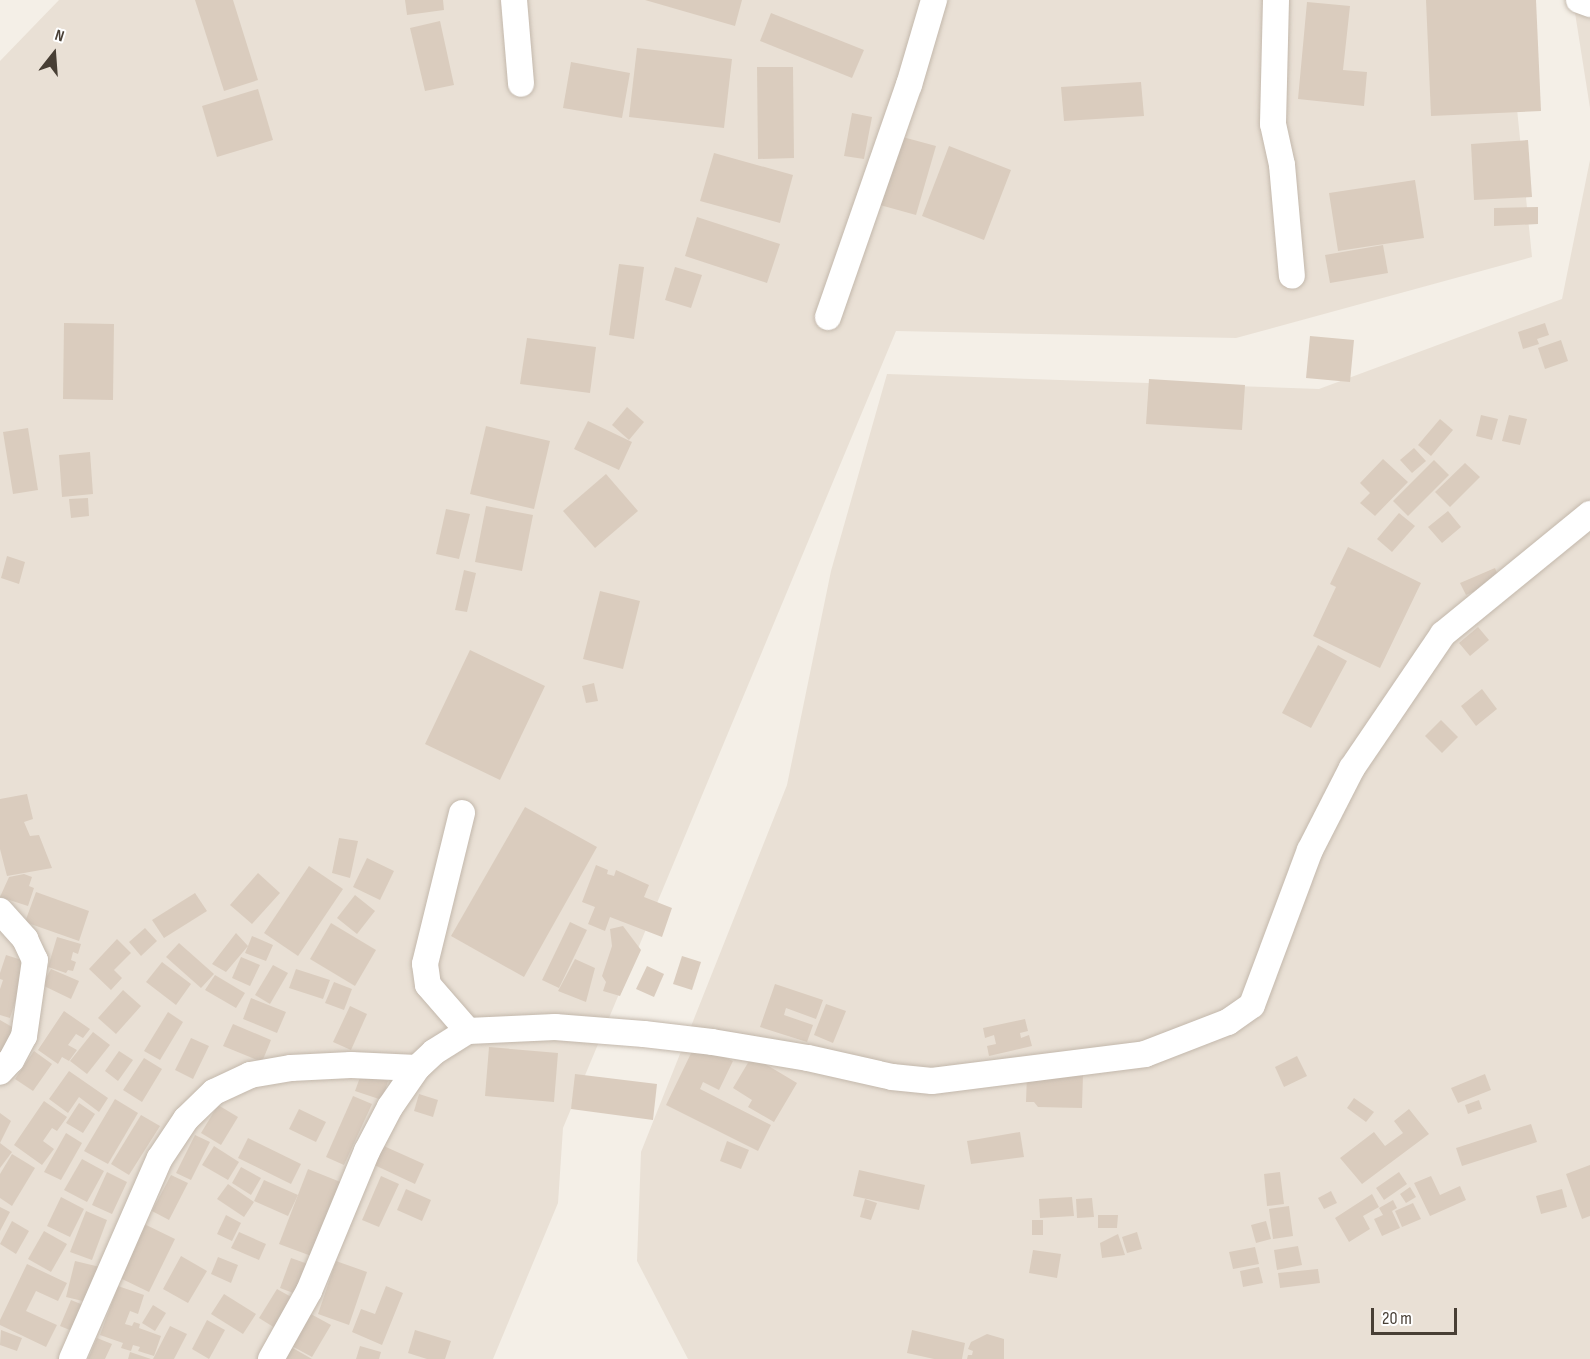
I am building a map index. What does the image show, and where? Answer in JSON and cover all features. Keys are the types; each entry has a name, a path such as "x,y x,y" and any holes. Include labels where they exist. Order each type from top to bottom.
{"street":[{"path":"514,0 521,84"},
{"path":"828,317 909,85 934,0"},
{"path":"1276,0 1273,124 1282,165 1292,276"},
{"path":"1580,0 1590,4"},
{"path":"271,1359 309,1292 367,1151 390,1107 417,1068 434,1052 468,1031 555,1027 667,1036 797,1056 892,1077 932,1081 1145,1054 1228,1022 1252,1005 1310,850 1352,768 1443,634 1486,596 1584,526"},
{"path":"462,813 425,964 428,985 468,1031"},
{"path":"0,911 25,939 35,960 24,1035 11,1060 0,1072"},
{"path":"72,1359 160,1158 186,1119 214,1092 250,1075 291,1068 351,1065 417,1068"}],"shaded area":[{"path":"59,0 1506,0 1532,257 1236,338 896,331 563,1128 558,1203 493,1359 0,1359 0,61"},
{"path":"1573,0 1590,0 1590,108"},
{"path":"1590,160 1590,1359 688,1359 637,1261 641,1152 787,785 831,571 887,374 1319,389 1562,299"}],"building":[{"path":"195,0 233,0 258,80 224,91"},
{"path":"405,0 443,0 444,10 407,15"},
{"path":"645,0 742,0 735,26"},
{"path":"1426,0 1536,0 1541,111 1431,116"},
{"path":"1307,2 1350,6 1343,70 1367,72 1364,106 1298,99"},
{"path":"771,13 864,50 852,78 760,41"},
{"path":"440,21 454,85 425,91 410,28"},
{"path":"637,48 732,59 724,128 629,117"},
{"path":"571,62 630,73 622,118 563,108"},
{"path":"757,67 793,67 794,158 758,159"},
{"path":"1141,82 1144,116 1064,121 1061,87"},
{"path":"258,89 273,140 217,157 202,106"},
{"path":"852,113 872,117 864,159 844,156"},
{"path":"899,136 936,146 916,215 880,205"},
{"path":"1528,140 1532,197 1474,200 1471,144"},
{"path":"949,146 1011,170 984,240 922,216"},
{"path":"714,153 793,175 780,223 700,201"},
{"path":"1415,180 1424,238 1338,251 1329,193"},
{"path":"1538,207 1538,224 1494,226 1494,208"},
{"path":"697,217 780,244 767,283 685,256"},
{"path":"1383,245 1388,273 1330,283 1325,255"},
{"path":"619,264 644,267 634,339 609,335"},
{"path":"675,267 702,275 691,308 665,300"},
{"path":"64,323 114,324 113,400 63,399"},
{"path":"1545,323 1549,335 1537,339 1539,344 1523,349 1518,332"},
{"path":"1310,336 1354,340 1350,382 1306,378"},
{"path":"527,338 596,347 590,393 520,384"},
{"path":"1561,340 1568,361 1545,369 1538,348"},
{"path":"1149,379 1245,385 1242,430 1146,424"},
{"path":"627,407 644,422 629,440 612,425"},
{"path":"1481,415 1498,419 1492,440 1476,436"},
{"path":"1509,415 1527,419 1520,445 1502,441"},
{"path":"1440,419 1453,430 1431,456 1418,445"},
{"path":"588,421 632,442 619,470 574,449"},
{"path":"486,426 550,441 534,509 470,494"},
{"path":"28,428 38,490 13,494 3,432"},
{"path":"1414,448 1426,461 1412,473 1400,460"},
{"path":"90,452 93,494 62,497 59,455"},
{"path":"1383,459 1408,482 1375,516 1360,503 1370,493 1360,483"},
{"path":"1434,460 1449,475 1408,516 1393,501"},
{"path":"1465,463 1480,477 1450,507 1435,492"},
{"path":"606,474 638,511 595,548 563,511"},
{"path":"88,498 89,516 71,518 69,499"},
{"path":"486,506 533,515 522,571 475,562"},
{"path":"446,509 470,514 459,559 436,554"},
{"path":"1448,511 1461,527 1442,543 1428,527"},
{"path":"1399,513 1415,526 1392,552 1377,539"},
{"path":"1348,547 1421,583 1380,668 1313,636 1336,587 1330,584"},
{"path":"7,556 25,562 19,584 1,578"},
{"path":"1495,568 1500,580 1466,595 1460,583"},
{"path":"464,570 476,573 467,612 455,610"},
{"path":"600,591 640,601 623,669 583,659"},
{"path":"1478,627 1489,640 1470,656 1459,643"},
{"path":"1318,645 1347,661 1311,728 1282,713"},
{"path":"470,650 545,686 500,780 425,744"},
{"path":"594,683 598,701 586,703 582,686"},
{"path":"1482,689 1497,709 1476,726 1461,706"},
{"path":"1441,720 1458,737 1442,753 1425,736"},
{"path":"27,794 33,819 24,822 30,836 39,835 52,868 7,876 0,849 0,799"},
{"path":"525,807 597,847 524,977 451,936"},
{"path":"339,838 358,841 350,878 332,873"},
{"path":"367,858 394,871 380,900 353,887"},
{"path":"596,865 608,870 607,874 614,876 616,870 649,885 644,897 672,908 662,937 610,917 605,931 588,924 595,907 582,902"},
{"path":"309,866 343,889 298,956 264,933"},
{"path":"258,873 280,893 252,924 230,905"},
{"path":"24,874 32,877 29,886 34,888 28,906 0,897 9,877"},
{"path":"36,892 89,911 79,941 25,922"},
{"path":"195,893 207,911 164,938 152,920"},
{"path":"355,895 375,911 357,934 337,918"},
{"path":"570,922 587,930 559,988 542,980"},
{"path":"331,923 376,950 355,986 310,959"},
{"path":"623,926 641,950 620,996 603,991 606,982 602,976 612,946 610,929"},
{"path":"145,928 157,941 141,956 129,942"},
{"path":"236,933 248,946 226,972 212,964"},
{"path":"252,936 273,945 266,961 245,953"},
{"path":"57,937 81,944 78,954 73,952 71,960 76,962 73,971 68,970 66,973 48,967"},
{"path":"117,939 131,953 114,970 122,978 111,990 89,969"},
{"path":"179,943 214,974 201,988 166,957"},
{"path":"6,955 28,962 10,1018 0,1015 0,989 3,980 0,979 0,973"},
{"path":"682,956 701,962 692,990 673,984"},
{"path":"241,957 260,965 250,986 232,978"},
{"path":"575,959 595,968 586,1002 558,991"},
{"path":"162,962 191,984 176,1005 146,982"},
{"path":"273,965 288,973 270,1004 255,995"},
{"path":"647,966 664,974 654,997 636,989"},
{"path":"51,969 79,981 71,999 42,985"},
{"path":"296,969 330,980 323,999 289,988"},
{"path":"215,975 245,993 236,1008 205,990"},
{"path":"334,982 352,989 344,1010 325,1003"},
{"path":"775,984 823,1000 816,1019 786,1008 784,1015 813,1025 807,1042 760,1027"},
{"path":"123,990 141,1006 116,1034 98,1018"},
{"path":"251,998 286,1012 277,1033 243,1019"},
{"path":"826,1004 846,1011 833,1043 814,1035"},
{"path":"350,1006 367,1014 351,1050 333,1042"},
{"path":"64,1011 90,1029 83,1038 76,1034 68,1045 77,1050 69,1061 62,1057 58,1064 38,1050"},
{"path":"168,1012 183,1022 160,1060 144,1051"},
{"path":"1025,1019 1028,1031 1020,1033 1021,1038 1029,1035 1032,1046 989,1056 987,1046 996,1044 994,1035 985,1038 983,1028"},
{"path":"0,1020 19,1031 0,1065"},
{"path":"233,1024 271,1040 262,1062 223,1046"},
{"path":"93,1032 110,1045 87,1074 70,1061"},
{"path":"191,1038 209,1046 193,1079 175,1070"},
{"path":"696,1043 733,1061 719,1090 703,1082 700,1089 771,1125 758,1151 666,1105"},
{"path":"489,1047 558,1053 554,1102 485,1096"},
{"path":"34,1051 52,1064 33,1091 15,1079"},
{"path":"119,1051 133,1060 118,1081 105,1071"},
{"path":"752,1056 797,1083 774,1122 748,1107 752,1100 733,1088"},
{"path":"1297,1056 1307,1076 1284,1087 1275,1067"},
{"path":"144,1058 162,1069 142,1102 123,1090"},
{"path":"69,1071 108,1098 99,1112 79,1097 68,1113 49,1099"},
{"path":"362,1072 388,1081 382,1100 355,1091"},
{"path":"575,1074 657,1084 653,1120 571,1109"},
{"path":"1027,1074 1083,1075 1082,1108 1038,1107 1034,1102 1026,1102"},
{"path":"1485,1074 1491,1090 1458,1103 1451,1088"},
{"path":"419,1094 438,1100 433,1117 414,1111"},
{"path":"353,1096 372,1104 344,1165 326,1157"},
{"path":"1354,1098 1374,1112 1366,1122 1347,1108"},
{"path":"115,1099 138,1113 108,1164 84,1151"},
{"path":"1479,1100 1482,1109 1468,1114 1465,1105"},
{"path":"44,1101 67,1117 57,1131 52,1128 43,1141 54,1149 42,1165 14,1145"},
{"path":"79,1103 95,1114 83,1133 66,1123"},
{"path":"218,1105 238,1117 221,1145 201,1133"},
{"path":"299,1109 326,1122 316,1142 289,1129"},
{"path":"1409,1109 1429,1134 1362,1184 1340,1158 1374,1132 1385,1146 1403,1133 1394,1121"},
{"path":"0,1113 11,1121 0,1143"},
{"path":"141,1115 160,1126 129,1175 111,1164"},
{"path":"1531,1124 1537,1142 1462,1166 1456,1148"},
{"path":"1020,1132 1024,1157 971,1164 967,1141"},
{"path":"66,1133 82,1143 61,1180 44,1172"},
{"path":"195,1135 210,1142 191,1180 176,1173"},
{"path":"248,1138 301,1164 291,1184 238,1158"},
{"path":"727,1141 749,1150 741,1169 720,1161"},
{"path":"0,1143 12,1152 0,1168"},
{"path":"377,1143 424,1164 415,1184 368,1162"},
{"path":"214,1146 239,1162 228,1180 202,1165"},
{"path":"12,1154 35,1168 12,1206 0,1198 0,1174"},
{"path":"82,1159 104,1171 87,1202 64,1190"},
{"path":"1590,1165 1590,1216 1582,1219 1566,1174"},
{"path":"241,1167 261,1178 251,1195 232,1183"},
{"path":"308,1169 343,1183 314,1257 279,1244"},
{"path":"859,1170 925,1185 919,1210 853,1196"},
{"path":"107,1172 127,1182 112,1214 92,1205"},
{"path":"1280,1172 1284,1204 1267,1206 1264,1174"},
{"path":"1399,1172 1407,1184 1384,1200 1376,1188"},
{"path":"171,1175 188,1183 169,1220 152,1211"},
{"path":"381,1176 399,1184 379,1227 362,1220"},
{"path":"1431,1176 1440,1195 1460,1186 1466,1200 1430,1216 1414,1183"},
{"path":"264,1180 298,1195 288,1216 254,1201"},
{"path":"228,1184 254,1202 244,1217 217,1199"},
{"path":"1410,1187 1416,1197 1406,1203 1400,1194"},
{"path":"406,1189 431,1200 422,1221 397,1210"},
{"path":"1562,1189 1567,1207 1541,1214 1536,1196"},
{"path":"1331,1191 1337,1203 1324,1209 1318,1198"},
{"path":"1372,1194 1379,1207 1363,1216 1370,1229 1349,1242 1335,1218"},
{"path":"61,1197 84,1209 70,1237 47,1226"},
{"path":"1072,1197 1074,1216 1040,1218 1039,1199"},
{"path":"1092,1198 1094,1217 1077,1218 1076,1199"},
{"path":"865,1199 877,1203 871,1220 860,1217"},
{"path":"1393,1200 1397,1208 1392,1211 1400,1228 1382,1236 1374,1219 1383,1215 1379,1208"},
{"path":"1413,1203 1421,1219 1402,1227 1395,1211"},
{"path":"1289,1206 1293,1236 1273,1239 1269,1209"},
{"path":"0,1207 10,1212 0,1231"},
{"path":"86,1211 107,1220 92,1260 70,1252"},
{"path":"226,1215 241,1223 232,1241 217,1234"},
{"path":"1098,1215 1118,1215 1117,1228 1098,1228"},
{"path":"1032,1220 1043,1220 1043,1235 1032,1235"},
{"path":"12,1221 29,1231 16,1254 0,1244"},
{"path":"1266,1221 1271,1239 1256,1243 1251,1225"},
{"path":"140,1222 175,1239 149,1292 120,1278"},
{"path":"44,1231 67,1244 51,1272 28,1259"},
{"path":"239,1232 266,1244 259,1260 231,1248"},
{"path":"1137,1232 1142,1249 1127,1253 1122,1237"},
{"path":"1118,1234 1125,1255 1102,1258 1100,1243"},
{"path":"1298,1246 1302,1265 1277,1270 1274,1250"},
{"path":"1255,1247 1259,1264 1233,1269 1229,1252"},
{"path":"1033,1250 1061,1254 1057,1278 1029,1273"},
{"path":"181,1256 207,1271 188,1303 163,1289"},
{"path":"218,1257 238,1265 231,1283 211,1274"},
{"path":"291,1258 308,1264 296,1294 280,1288"},
{"path":"75,1261 100,1267 91,1303 66,1297"},
{"path":"336,1261 367,1272 349,1325 318,1314"},
{"path":"27,1264 67,1283 58,1301 36,1291 26,1311 57,1325 46,1347 0,1325 0,1320"},
{"path":"1259,1267 1263,1283 1243,1287 1240,1271"},
{"path":"1318,1269 1320,1283 1280,1288 1278,1273"},
{"path":"118,1286 144,1295 138,1314 130,1311 125,1324 132,1326 134,1322 140,1324 139,1328 161,1336 154,1356 138,1351 140,1347 133,1345 131,1351 121,1348 123,1343 100,1335"},
{"path":"386,1286 403,1293 382,1345 352,1332 361,1309 375,1314"},
{"path":"277,1289 293,1298 275,1328 259,1318"},
{"path":"224,1294 256,1314 243,1334 211,1314"},
{"path":"71,1300 88,1307 77,1333 60,1326"},
{"path":"153,1305 166,1313 155,1331 142,1323"},
{"path":"309,1313 331,1325 312,1357 290,1345"},
{"path":"207,1320 225,1330 209,1359 192,1349"},
{"path":"170,1326 187,1334 174,1359 153,1359"},
{"path":"1,1330 22,1338 17,1351 0,1345"},
{"path":"415,1330 451,1341 445,1359 427,1359 408,1353"},
{"path":"912,1330 965,1343 962,1359 934,1359 907,1353"},
{"path":"987,1334 1004,1339 1004,1359 967,1359 973,1351 968,1349 971,1342"},
{"path":"97,1338 112,1344 105,1359 88,1359"},
{"path":"360,1346 381,1352 379,1359 356,1359"},
{"path":"291,1347 312,1359 283,1359"},
{"path":"130,1352 151,1359 128,1359"}]}
